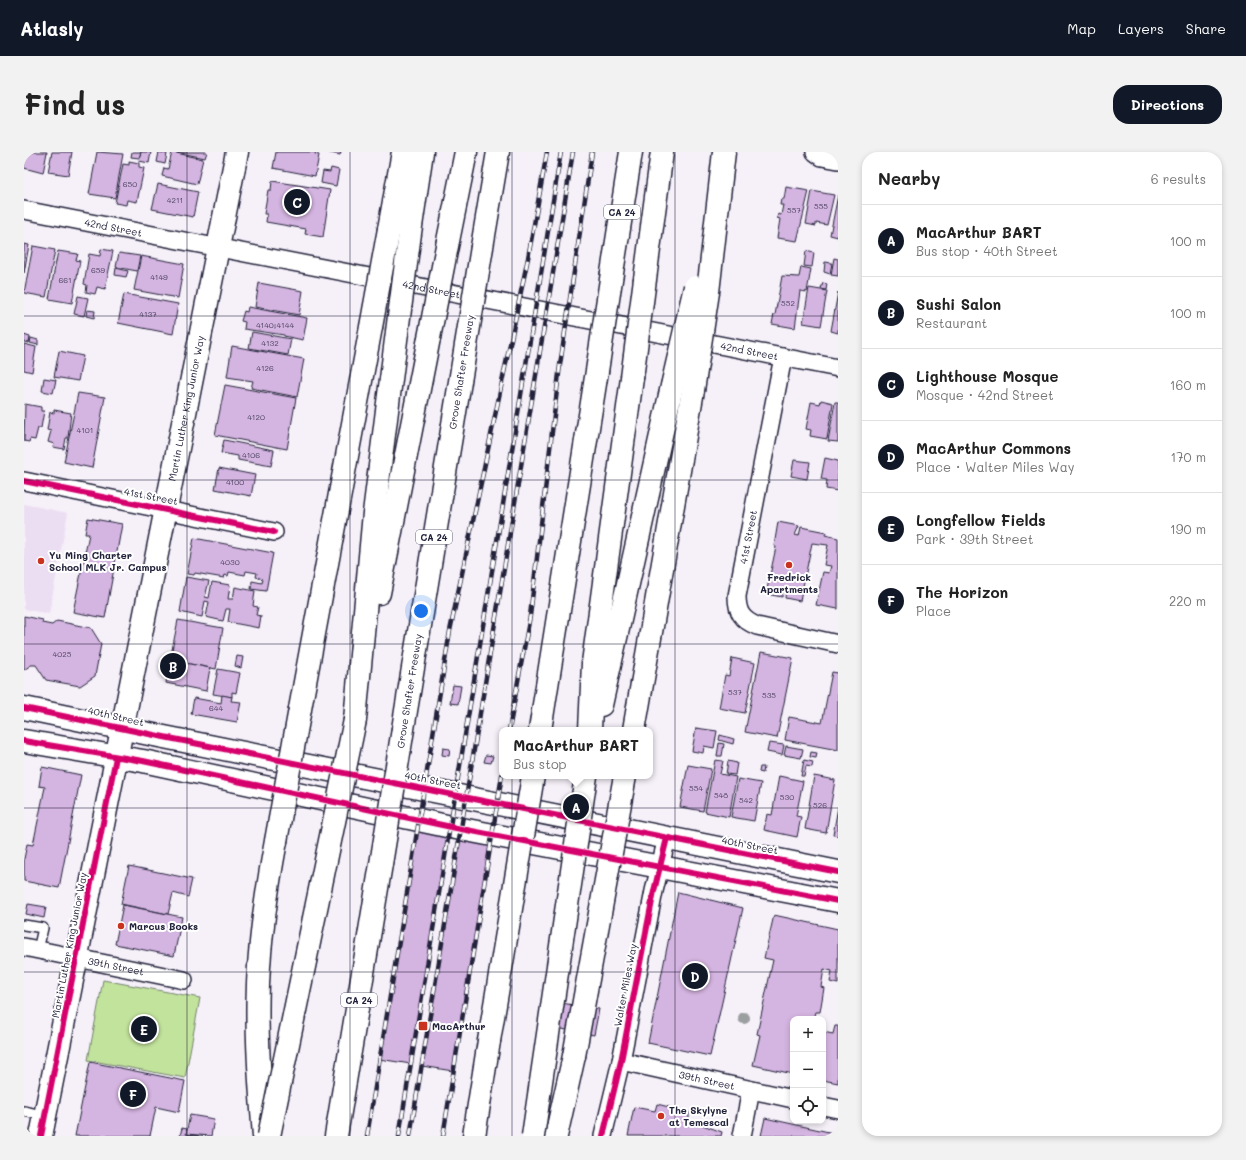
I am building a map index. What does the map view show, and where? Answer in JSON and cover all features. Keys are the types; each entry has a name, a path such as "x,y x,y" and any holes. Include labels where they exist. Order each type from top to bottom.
{"main road":[{"name":"Martin Luther King Junior Way","path":"43,1126 237,152"},
{"path":"264,1136 258,1044 258,985 262,922 403,152"},
{"path":"355,720 374,513 410,233 422,152"},
{"path":"270,1136 355,720 466,152"},
{"name":"Grove Shafter Freeway","path":"336,1136 498,152"},
{"name":"CA 24","path":"540,727 631,152"},
{"path":"590,727 593,663 662,152"},
{"path":"635,727 694,390 701,289 724,157"},
{"path":"597,727 672,386 701,289"},
{"name":"40th Street","path":"24,708 838,872"},
{"path":"24,741 143,761 464,829 838,901"},
{"path":"474,1136 533,779"},
{"path":"532,1136 586,779"},
{"path":"556,1136 574,1056 624,779"}],"street":[{"path":"816,152 822,157 838,160"},
{"name":"42nd Street","path":"24,210 218,249 838,368"},
{"name":"41st Street","path":"784,357 737,596 737,607 740,614 747,622 756,626 838,644"},
{"name":"41st Street","path":"24,481 274,532"},
{"name":"Walter Miles Way","path":"603,1136 660,866 668,838"},
{"name":"39th Street","path":"31,949 184,980"},
{"name":"39th Street","path":"620,1061 790,1098"},
{"path":"742,1136 751,1090"},
{"path":"826,1107 838,1109"}],"lane":[{"path":"24,924 43,928 31,949"},
{"path":"24,1111 43,1126"}],"shaded area":[{"name":"Yu Ming Charter School MLK Jr. Campus","path":"24,504 68,513 49,614 24,609"}],"green space":[{"path":"103,980 200,998 185,1078 88,1060"}],"building":[{"path":"24,152 47,152 43,173 24,168"},
{"path":"52,152 72,152 68,175 48,172"},
{"path":"97,152 123,154 115,198 89,194"},
{"path":"132,152 141,152 139,158 131,157"},
{"path":"141,152 151,152 149,163 139,161"},
{"path":"159,152 167,154 165,164 157,162"},
{"path":"172,152 203,159 197,184 162,176 164,168 168,169"},
{"path":"176,152 207,152 205,158"},
{"path":"276,152 316,152 315,154 319,155 315,176 273,168"},
{"path":"326,152 341,152 340,155"},
{"path":"129,161 139,163 139,167 144,168 137,202 127,200 126,205 115,203 123,164 129,165"},
{"path":"331,168 339,170 336,186 321,183 323,171 330,172"},
{"path":"272,181 330,190 323,237 305,234 306,229 266,222 267,214 264,214 268,190 271,190"},
{"path":"158,184 198,192 193,217 152,209"},
{"path":"786,187 809,191 797,241 777,238 780,219 777,218 778,214 781,215 783,205 780,205 781,199 784,199"},
{"path":"812,191 834,195 827,225 816,223 816,226 806,224"},
{"path":"838,195 838,237 830,235"},
{"path":"24,244 29,245 24,273"},
{"path":"33,246 55,250 46,297 24,293"},
{"path":"101,249 113,251 105,289 97,287 95,294 86,292 87,285 84,284 89,254 100,256"},
{"path":"58,251 78,254 76,260 80,261 72,303 49,299"},
{"path":"806,251 814,253 812,267 804,266"},
{"path":"119,253 140,256 137,271 116,267"},
{"path":"141,256 184,264 178,298 134,290"},
{"path":"834,258 838,259 838,276 831,275"},
{"path":"825,262 832,263 830,274 824,272"},
{"path":"801,267 811,269 807,292 800,291 795,328 772,324 782,276 799,277"},
{"path":"116,268 128,271 126,277 115,275"},
{"path":"259,283 303,291 299,315 255,307"},
{"path":"823,283 827,284 826,290 821,289"},
{"path":"809,288 827,291 821,326 803,323"},
{"path":"838,292 838,333 831,331"},
{"path":"124,294 178,304 173,334 118,323"},
{"path":"78,296 88,298 84,316 74,314"},
{"path":"248,307 307,318 303,340 284,335 244,329 245,322 241,321 244,311 247,312"},
{"path":"87,310 95,311 94,318 86,316"},
{"path":"252,332 291,339 288,355 249,348"},
{"path":"24,335 30,337 29,343 24,342"},
{"path":"31,338 38,340 38,345 30,343"},
{"path":"24,344 36,347 32,372 24,370"},
{"path":"232,346 304,359 297,397 251,388 253,381 227,377"},
{"path":"59,351 83,356 78,381 54,377"},
{"path":"44,378 56,380 53,393 42,391"},
{"path":"225,385 296,398 287,449 215,435"},
{"path":"78,393 105,397 92,468 64,462"},
{"path":"821,400 833,403 827,439 810,436 811,430 806,429 811,402 820,404"},
{"path":"835,402 838,402 838,442 828,441"},
{"path":"25,404 41,407 41,411 44,411 41,428 38,428 35,440 30,439 29,442 24,441"},
{"path":"54,410 71,413 68,438 66,438 64,449 53,447 54,444 48,442 51,431 47,430 50,412 54,413"},
{"path":"224,440 274,450 271,466 238,460 238,456 221,453"},
{"path":"825,458 838,461 838,491 826,489 827,480 821,479"},
{"path":"794,460 810,462 807,479 791,476"},
{"path":"219,468 255,475 251,496 215,489"},
{"path":"88,518 122,524 105,618 73,612 89,534 85,534"},
{"name":"Fredrick Apartments","path":"778,522 799,526 795,535 799,536 801,527 826,532 825,535 838,538 838,609 816,605 823,572 829,573 831,566 824,565 828,545 812,543 800,601 785,598 786,589 783,589 782,597 766,594 776,547 774,546"},
{"path":"194,538 273,553 266,591 251,589 252,581 262,583 263,579 256,577 257,573 246,571 245,575 229,572 228,576 225,575 224,578 195,573 194,575 187,574"},
{"path":"186,577 209,581 205,597 209,598 212,582 230,585 228,599 233,599 235,587 255,591 253,606 258,607 256,615 261,616 259,628 228,622 230,609 226,609 223,621 206,617 209,602 205,601 202,617 180,612"},
{"path":"24,616 43,620 42,623 52,625 57,621 91,628 101,644 95,676 80,686 46,680 36,665 31,665 24,670"},
{"path":"178,620 223,628 216,669 170,660"},
{"path":"761,652 793,658 777,738 745,732"},
{"path":"237,656 243,657 241,668 235,666"},
{"path":"732,658 755,663 745,713 719,708 725,675 729,676"},
{"path":"170,660 210,668 206,691 166,683"},
{"path":"218,669 240,673 236,693 232,692 232,697 213,694"},
{"path":"832,672 838,673 838,750 785,740 789,717 822,723"},
{"path":"453,685 461,686 458,704 450,703"},
{"path":"222,695 232,697 231,701 241,702 237,722 191,714 194,698 221,703"},
{"path":"696,728 717,731 714,748 704,746 703,753 692,751"},
{"path":"720,735 734,739 733,744 719,740"},
{"path":"719,743 724,744 722,756 717,756"},
{"path":"769,743 784,745 782,755 767,752"},
{"path":"786,746 803,749 801,758 784,755"},
{"path":"443,748 450,749 449,756 442,755"},
{"path":"811,752 817,753 816,758 810,757"},
{"path":"486,755 493,756 491,763 484,762"},
{"path":"715,760 723,761 720,774 736,777 729,817 705,812"},
{"path":"804,760 813,762 812,767 806,766 804,776 801,776"},
{"path":"728,761 737,763 735,775 726,774"},
{"path":"688,765 711,769 703,811 680,807"},
{"path":"42,767 81,775 59,888 24,881 24,859 27,844 33,845 45,787 39,786"},
{"path":"760,767 764,767 763,773 759,772"},
{"path":"779,776 803,781 796,816 801,817 797,837 764,830 767,814 772,815"},
{"path":"814,776 835,780 826,833 805,829"},
{"path":"738,779 761,783 754,821 731,817"},
{"path":"838,807 838,836 833,835"},
{"path":"419,818 448,836 411,1064 379,1059"},
{"path":"461,825 493,830 453,1071 422,1066"},
{"path":"129,866 192,879 188,897 173,893 168,914 121,904"},
{"path":"678,892 743,908 710,1056 648,1043"},
{"path":"28,904 46,907 44,918 26,914"},
{"path":"123,905 182,917 174,956 115,944"},
{"path":"774,915 838,929 838,984 830,982 832,971 824,969 821,987 824,988 820,1012 815,1012 814,1016 790,1016 790,1073 753,1065 760,1035 757,1034 773,960 764,958"},
{"path":"561,1003 599,1009 594,1035 556,1028"},
{"path":"835,1026 838,1026 838,1083 826,1081 826,1033 833,1034"},
{"path":"90,1062 185,1081 179,1112 156,1107 150,1136 75,1136"},
{"name":"The Skylyne at Temescal","path":"657,1104 689,1112 689,1120 722,1132 721,1136 628,1136 634,1107 655,1111"},
{"path":"190,1115 214,1119 211,1136 186,1134"},
{"path":"765,1118 838,1134 838,1136 761,1136"},
{"path":"182,1128 187,1129 186,1134 199,1136 180,1136"}],"railway":[{"path":"367,1136 450,631 528,258 547,152"},
{"path":"399,1136 561,152"},
{"path":"410,1136 573,152"},
{"path":"510,727 530,616 560,365 592,152"},
{"path":"443,1136 501,779"}],"cycle path":[{"path":"24,481 274,532"},
{"path":"24,708 838,872"},
{"path":"24,741 143,761 456,828 838,901"},
{"path":"41,1136 116,757"},
{"path":"603,1136 621,1061 654,891 667,838"}],"place":[{"name":"Lighthouse Mosque","path":"297,202"},
{"name":"Yu Ming Charter School MLK Jr. Campus","path":"41,561"},
{"name":"Fredrick Apartments","path":"789,565"},
{"name":"Sushi Salon","path":"173,666"},
{"name":"MacArthur BART","path":"576,807"},
{"name":"Marcus Books","path":"121,926"},
{"name":"MacArthur Commons","path":"695,976"},
{"name":"MacArthur","path":"423,1026"},
{"name":"Longfellow Fields","path":"144,1029"},
{"name":"The Horizon","path":"133,1094"},
{"name":"The Skylyne at Temescal","path":"661,1116"}]}
